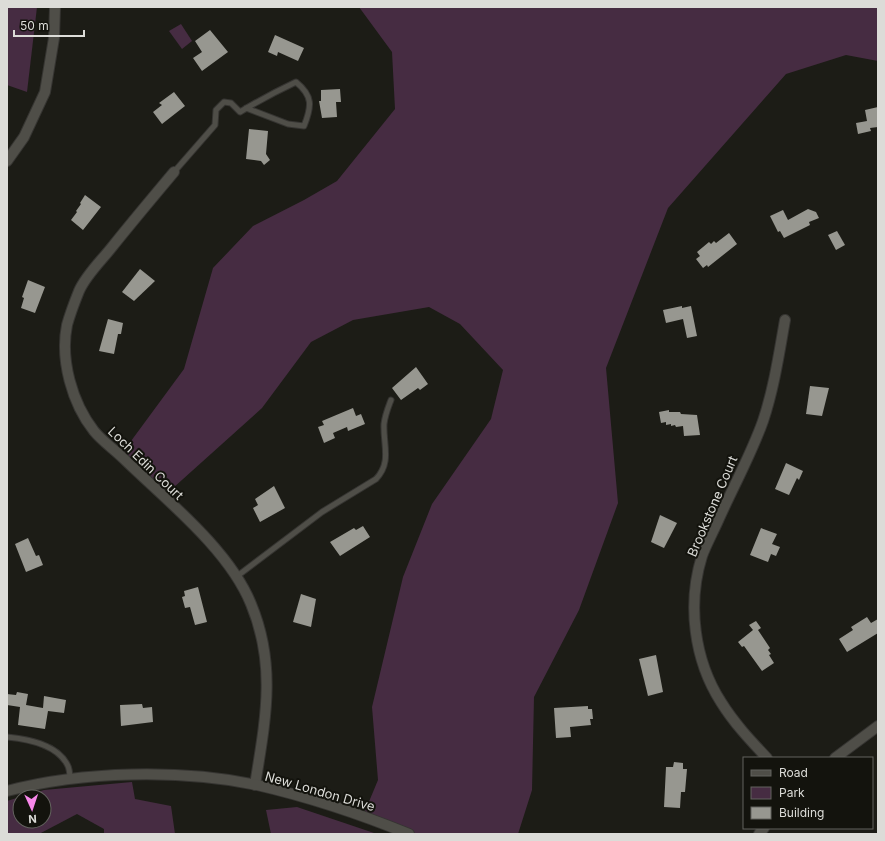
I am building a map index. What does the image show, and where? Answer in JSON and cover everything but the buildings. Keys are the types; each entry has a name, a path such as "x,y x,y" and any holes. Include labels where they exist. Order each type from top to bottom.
{"street":[{"path":"7,161 24,137 45,92 54,38 54,7"},
{"name":"Loch Edin Court","path":"174,172 92,271 80,289 67,325 67,361 76,399 94,431 216,548 236,576 251,603 263,641 268,681 267,712 255,785"},
{"name":"Brookstone Court","path":"766,757 739,728 720,701 709,679 699,650 694,614 696,585 702,556 763,421 776,375 785,320"},
{"path":"836,757 847,747 878,726"},
{"name":"New London Drive","path":"7,791 27,785 103,775 184,776 255,785 331,806 409,834"}],"lane":[{"path":"174,172 216,125 216,110 224,102 231,104 240,112 246,108 296,82 305,90 310,102 309,113 304,126 288,124 246,108"},
{"path":"236,576 322,512 376,479 382,473 386,463 386,414 391,400"},
{"path":"7,737 36,741 61,756 68,765 70,780"}],"green space":[{"path":"7,7 37,7 27,92 7,85"},
{"path":"359,7 878,7 878,61 846,55 786,74 668,208 606,368 618,503 579,610 534,697 532,790 518,834 409,834 363,816 378,780 372,707 403,577 432,504 491,419 503,370 460,324 429,307 353,320 311,342 262,408 163,497 120,456 184,369 213,268 253,226 337,181 395,109 392,52"},
{"path":"181,24 192,41 182,49 169,31"},
{"path":"132,782 135,799 171,806 175,834 104,834 104,829 77,814 52,827 52,789"},
{"path":"12,799 12,829 48,829 39,834 7,834 7,801"},
{"path":"297,807 377,834 271,834 266,810"}]}
